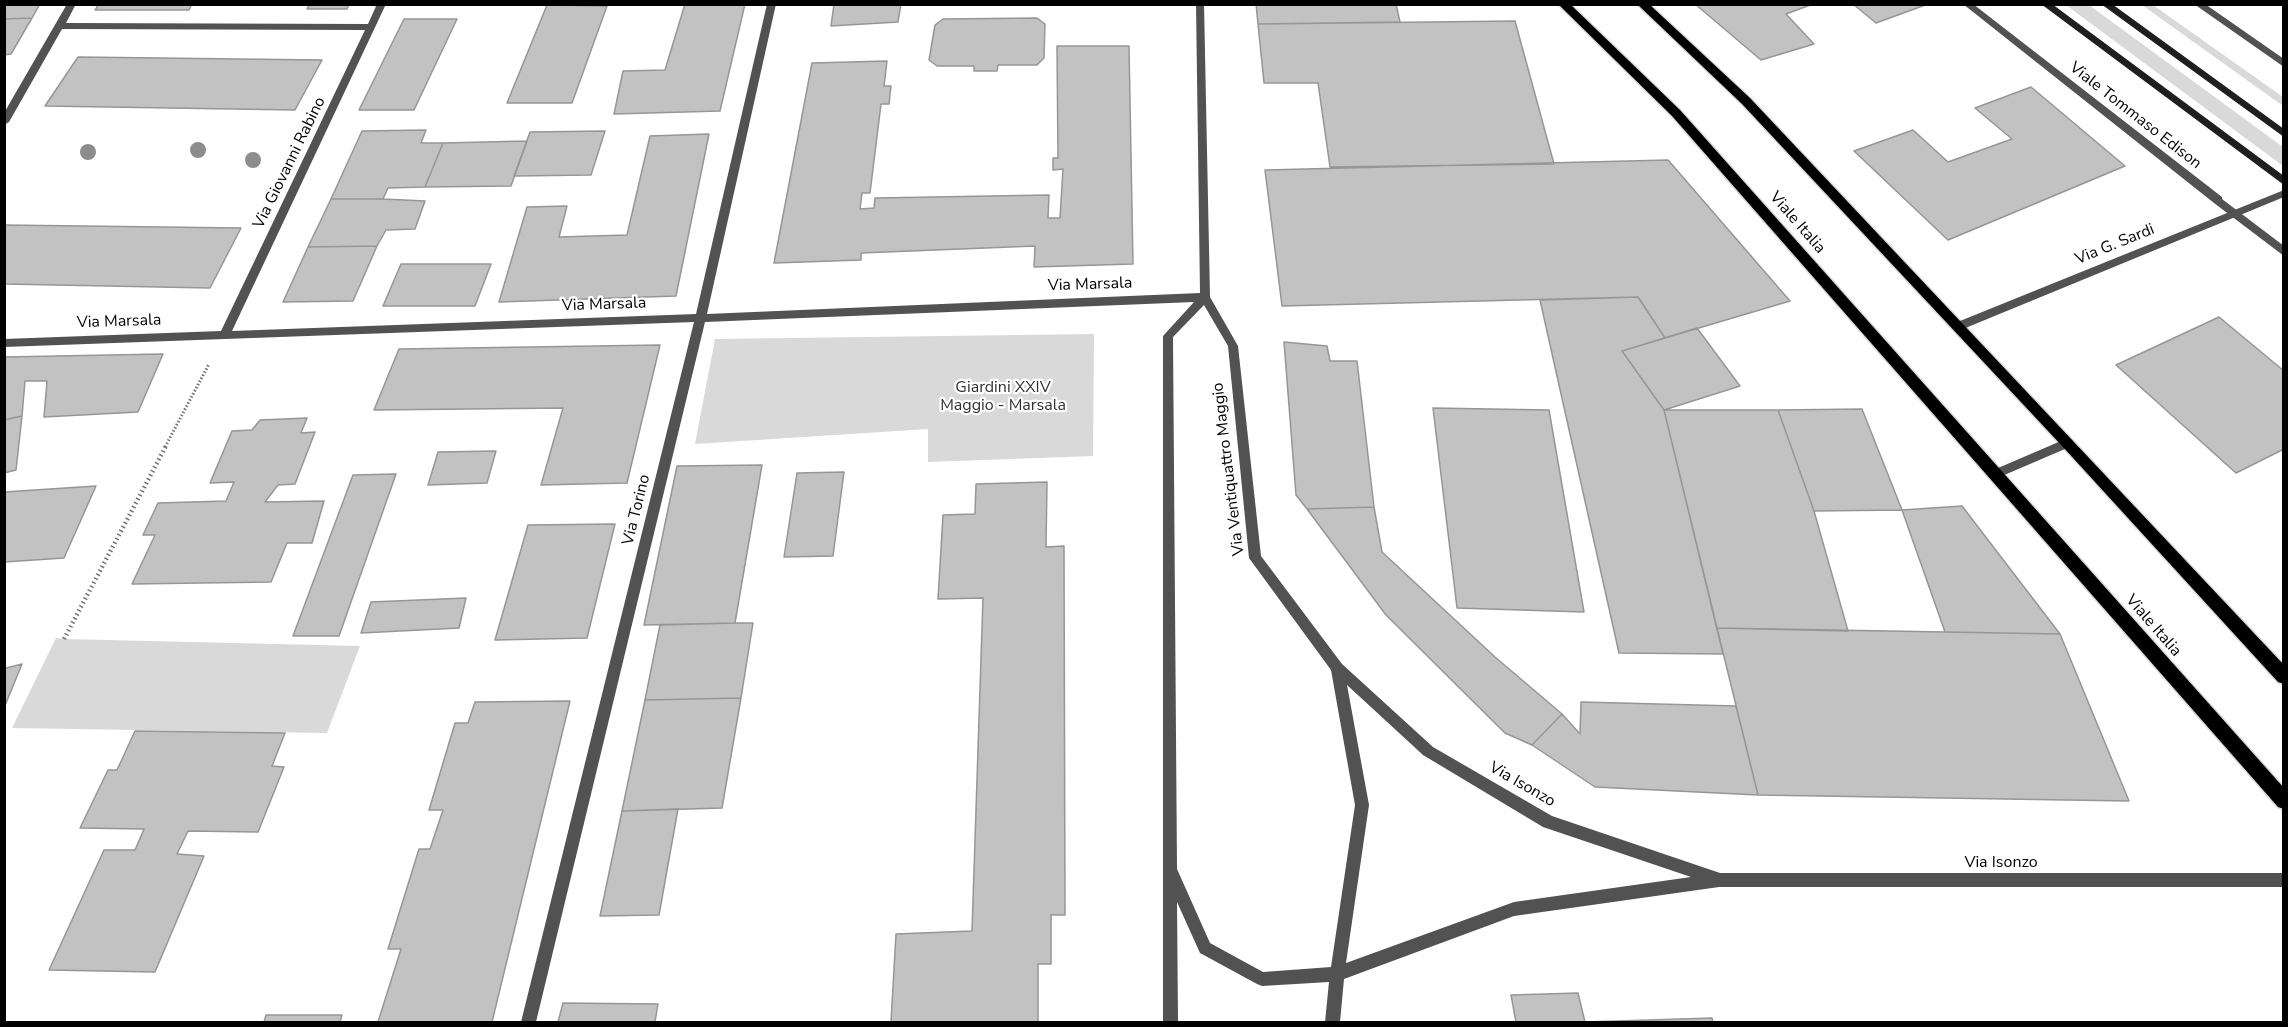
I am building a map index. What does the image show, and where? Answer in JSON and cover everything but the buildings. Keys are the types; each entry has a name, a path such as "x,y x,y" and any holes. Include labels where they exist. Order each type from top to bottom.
{"main road":[{"path":"1642,4 1746,100 2068,443 2283,677"},
{"name":"Viale Italia","path":"1566,5 1676,113 2283,801"}],"street":[{"path":"6,117 72,4"},
{"name":"Via Giovanni Rabino","path":"225,334 382,4"},
{"name":"Via Torino","path":"528,1023 701,318 772,4"},
{"name":"Via Ventiquattro Maggio","path":"1200,4 1205,297 1233,346 1255,558 1337,668 1362,805 1337,974 1333,1023"},
{"name":"Viale Tommaso Edison","path":"1967,4 2283,252"},
{"name":"Viale Tommaso Edison","path":"2045,4 2283,182"},
{"path":"2105,4 2283,134"},
{"path":"2198,4 2283,64"},
{"path":"60,26 372,27"},
{"name":"Via G. Sardi","path":"1959,326 2283,193"},
{"path":"1170,1023 1168,336 1205,297"},
{"name":"Via Marsala","path":"4,342 701,318 1205,297"},
{"path":"1995,474 2068,443"},
{"name":"Via Isonzo","path":"1337,668 1428,751 1548,822 1719,880"},
{"path":"1169,868 1204,948 1262,979 1337,974"},
{"name":"Via Isonzo","path":"1337,974 1514,909 1719,880 2283,880"}],"path":[{"path":"64,639 225,334"}],"green space":[{"path":"2066,5 2089,5 2283,147 2283,166"},
{"path":"2142,5 2153,5 2283,97 2283,106"},
{"name":"Giardini XXIV Maggio - Marsala","path":"1094,334 1093,456 928,462 928,429 695,444 715,339"},
{"path":"56,638 360,646 327,733 12,728"}]}
